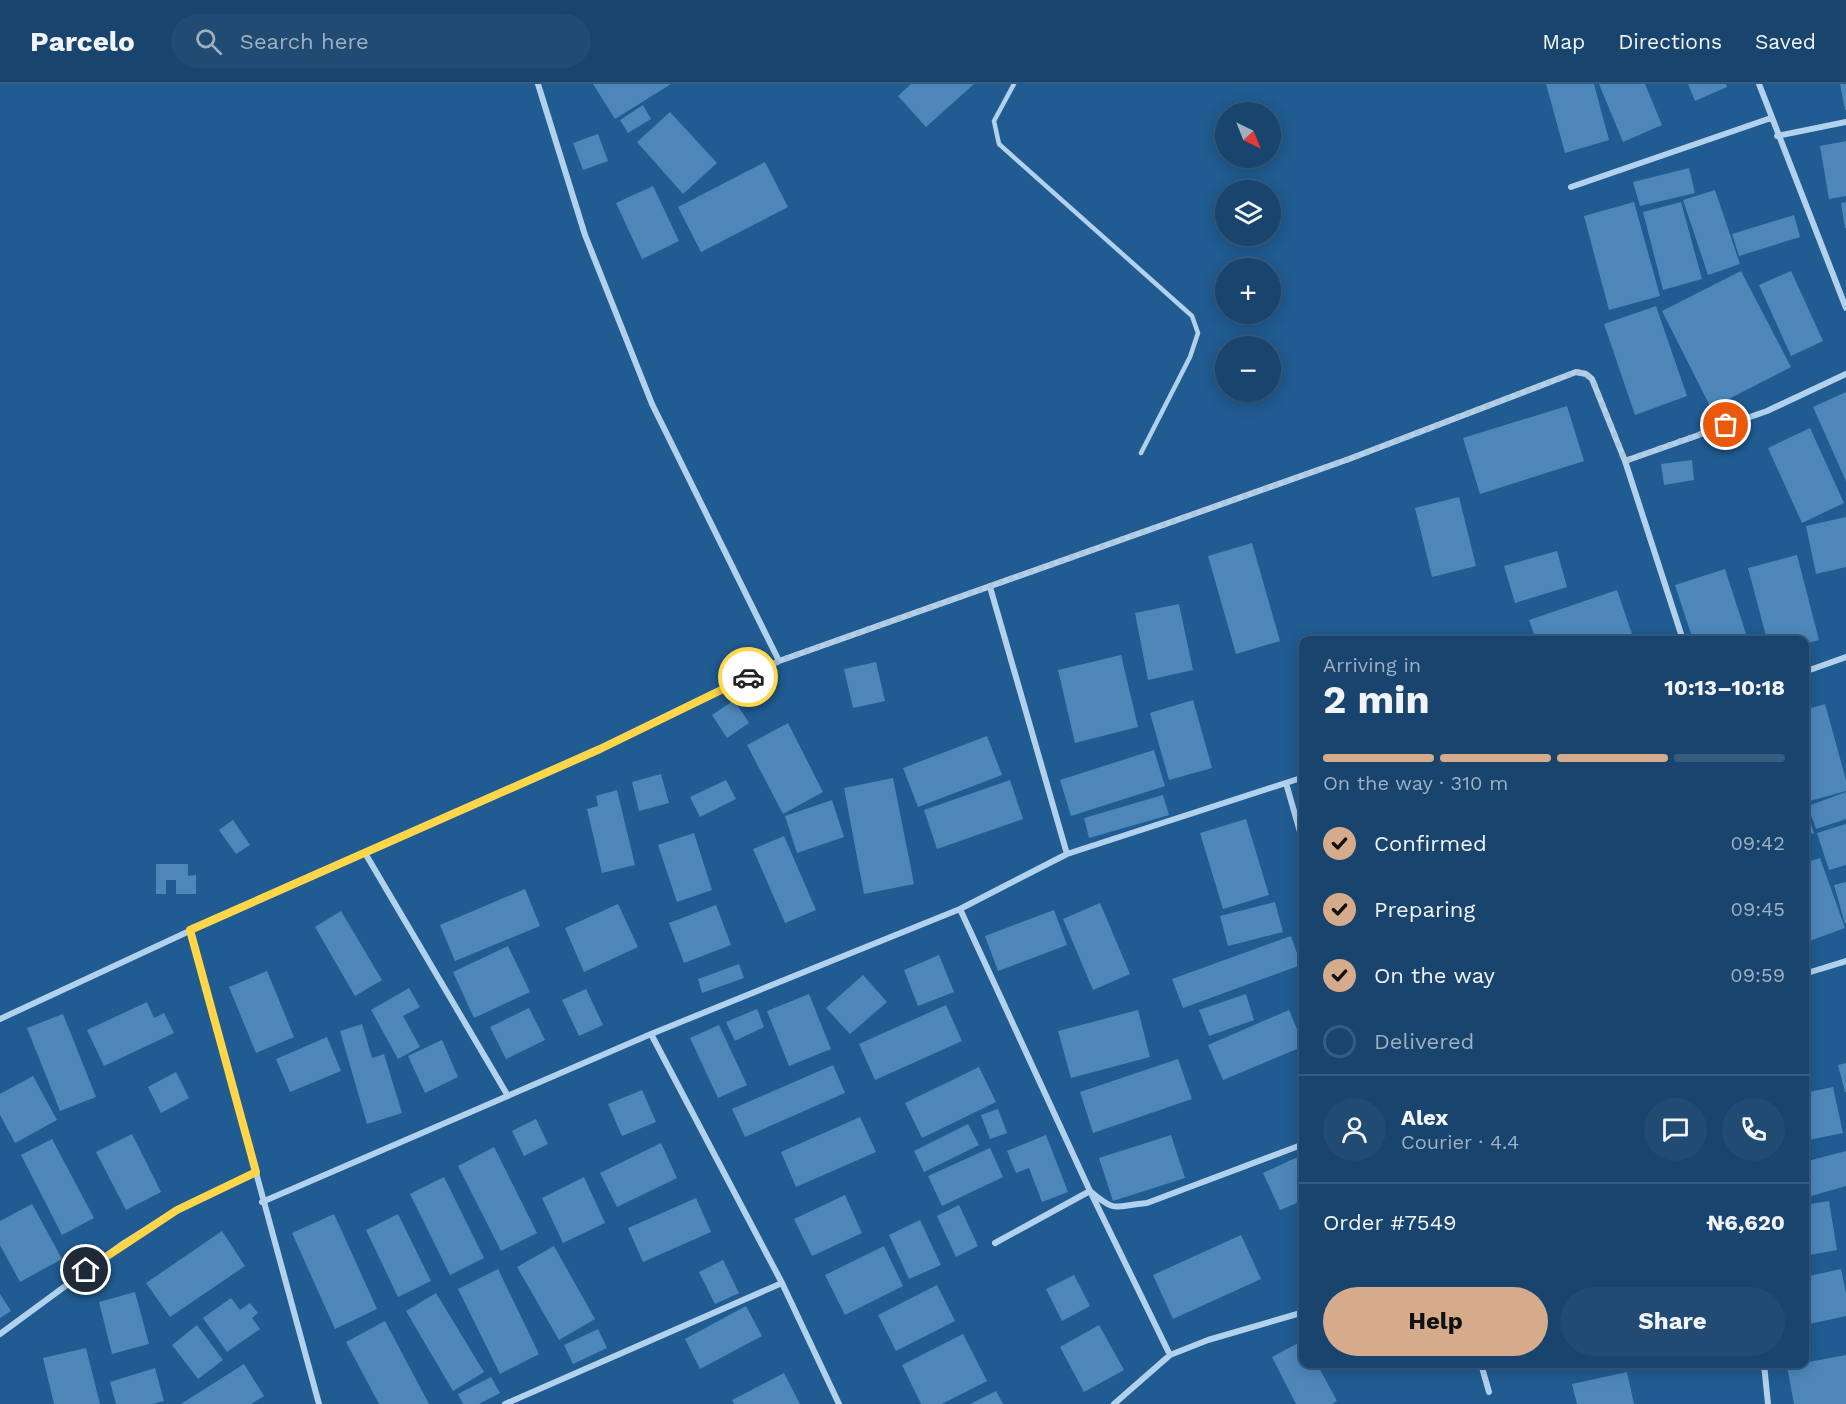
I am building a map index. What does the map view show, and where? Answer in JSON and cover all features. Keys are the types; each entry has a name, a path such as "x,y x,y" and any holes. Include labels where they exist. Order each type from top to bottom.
{"street":[{"path":"538,84 585,235 652,404 779,661"},
{"path":"1759,84 1777,136 1846,308"},
{"path":"1571,187 1771,118"},
{"path":"1777,136 1846,122"},
{"path":"0,1019 413,829 600,749 779,661 1349,459 1576,372 1586,374 1592,379 1625,461 1679,636"},
{"path":"1625,461 1767,411 1846,374"},
{"path":"990,587 1067,854"},
{"path":"1809,670 1846,659"},
{"path":"262,1202 651,1034 960,909 1067,854 1299,779"},
{"path":"1286,783 1299,828"},
{"path":"365,853 508,1096"},
{"path":"960,909 1090,1191 1170,1355"},
{"path":"190,930 256,1172 262,1202 319,1404"},
{"path":"1809,973 1846,962"},
{"path":"651,1034 782,1283 839,1404"},
{"path":"1090,1191 1106,1205 1120,1209 1147,1203 1299,1146"},
{"path":"0,1334 124,1243 177,1210 256,1172"},
{"path":"995,1243 1090,1191"},
{"path":"505,1404 782,1283"},
{"path":"1114,1404 1170,1355 1208,1340 1299,1313"},
{"path":"1482,1368 1489,1392"},
{"path":"1764,1368 1768,1404"}],"lane":[{"path":"1014,84 994,121 999,144 1192,316 1197,333 1190,357 1141,453"}],"building":[{"path":"593,84 671,84 615,119"},
{"path":"911,84 974,84 926,127 898,96"},
{"path":"1546,84 1594,84 1609,140 1565,153"},
{"path":"1599,84 1645,84 1662,125 1623,142"},
{"path":"1688,84 1726,84 1727,87 1695,101"},
{"path":"1840,84 1846,84 1846,110 1845,110"},
{"path":"643,105 651,119 628,133 620,120"},
{"path":"670,112 717,163 683,194 637,142"},
{"path":"598,134 608,161 583,170 573,143"},
{"path":"1846,141 1846,196 1829,199 1820,146"},
{"path":"765,162 788,207 701,252 678,207"},
{"path":"1689,168 1695,193 1640,206 1633,182"},
{"path":"653,186 679,241 642,259 616,203"},
{"path":"1715,190 1740,264 1708,275 1683,200"},
{"path":"1634,202 1660,296 1609,310 1584,216"},
{"path":"1681,202 1702,279 1663,290 1643,212"},
{"path":"1846,202 1846,228 1845,228 1841,203"},
{"path":"1794,215 1800,237 1739,256 1732,234"},
{"path":"1741,271 1791,367 1711,408 1662,311"},
{"path":"1791,271 1823,341 1791,356 1759,285"},
{"path":"1656,306 1687,396 1635,415 1604,324"},
{"path":"1846,392 1846,481 1813,407"},
{"path":"1567,406 1584,461 1480,494 1463,438"},
{"path":"1810,428 1844,503 1802,523 1768,448"},
{"path":"1692,460 1694,480 1664,485 1661,464"},
{"path":"1459,497 1476,566 1432,577 1415,508"},
{"path":"1846,517 1846,567 1816,574 1806,526"},
{"path":"1252,543 1280,641 1236,654 1208,556"},
{"path":"1557,551 1567,587 1515,603 1504,566"},
{"path":"1797,555 1819,640 1809,643 1809,636 1766,636 1748,568"},
{"path":"1725,569 1747,636 1692,636 1675,585"},
{"path":"1617,590 1632,634 1625,636 1535,636 1529,620"},
{"path":"1179,604 1193,670 1148,680 1135,613"},
{"path":"1121,655 1138,727 1075,743 1058,670"},
{"path":"876,662 885,701 853,708 844,669"},
{"path":"734,700 749,723 727,738 712,715"},
{"path":"1193,700 1212,768 1169,780 1150,713"},
{"path":"1825,704 1846,780 1846,791 1809,801 1809,709"},
{"path":"788,723 823,792 783,814 747,745"},
{"path":"987,736 1002,775 918,807 903,768"},
{"path":"1154,750 1165,786 1071,816 1060,780"},
{"path":"661,774 669,803 639,811 632,782"},
{"path":"893,778 914,884 864,894 844,788"},
{"path":"726,780 736,799 700,817 690,797"},
{"path":"1010,780 1023,819 937,849 924,810"},
{"path":"617,790 635,865 602,873 587,809 598,806 596,796"},
{"path":"1846,792 1846,819 1816,829 1809,806"},
{"path":"1163,795 1169,815 1089,838 1084,818"},
{"path":"832,800 844,837 797,853 785,816"},
{"path":"1809,818 1814,833 1809,834"},
{"path":"1246,819 1269,895 1223,909 1200,833"},
{"path":"233,820 250,845 236,854 219,830"},
{"path":"1846,824 1846,865 1829,870 1817,833"},
{"path":"694,833 712,890 677,902 658,845"},
{"path":"784,836 816,910 785,923 753,849"},
{"path":"1820,858 1845,928 1809,941 1809,861"},
{"path":"156,864 188,864 188,876 196,875 196,894 176,894 176,880 166,880 166,894 156,894"},
{"path":"1846,882 1846,923 1845,924 1834,885"},
{"path":"525,889 540,926 455,961 440,925"},
{"path":"1275,902 1283,932 1228,946 1220,916"},
{"path":"1100,903 1130,974 1093,990 1063,919"},
{"path":"618,904 638,947 584,972 565,928"},
{"path":"716,905 731,945 684,963 669,923"},
{"path":"1054,910 1067,945 998,971 985,936"},
{"path":"341,911 382,980 355,996 315,927"},
{"path":"1291,936 1299,959 1299,966 1183,1008 1172,979"},
{"path":"508,946 530,992 474,1018 453,972"},
{"path":"939,955 954,992 918,1006 904,970"},
{"path":"739,964 744,978 702,993 698,979"},
{"path":"267,971 294,1037 256,1053 229,987"},
{"path":"863,975 887,1002 850,1034 826,1008"},
{"path":"409,988 420,1007 403,1016 420,1047 398,1059 371,1010"},
{"path":"586,989 603,1025 579,1036 562,1000"},
{"path":"809,994 831,1049 789,1066 767,1011"},
{"path":"1246,994 1254,1020 1209,1036 1199,1010"},
{"path":"147,1002 154,1018 164,1013 174,1033 104,1066 87,1030"},
{"path":"946,1005 962,1041 875,1080 859,1044"},
{"path":"529,1008 545,1040 506,1059 490,1027"},
{"path":"757,1009 764,1027 735,1041 726,1022"},
{"path":"1138,1010 1150,1057 1071,1078 1058,1031"},
{"path":"1289,1010 1299,1034 1299,1048 1223,1080 1208,1045"},
{"path":"63,1014 96,1097 60,1111 27,1028"},
{"path":"362,1024 372,1058 384,1054 402,1113 367,1124 340,1031"},
{"path":"719,1025 747,1085 718,1098 690,1038"},
{"path":"327,1037 341,1071 290,1092 276,1059"},
{"path":"442,1040 458,1077 425,1093 408,1056"},
{"path":"1178,1059 1192,1099 1093,1133 1080,1092"},
{"path":"1846,1063 1846,1092 1845,1092 1838,1065"},
{"path":"833,1065 845,1093 745,1137 732,1109"},
{"path":"979,1067 996,1102 922,1138 905,1103"},
{"path":"176,1072 189,1098 161,1113 148,1087"},
{"path":"33,1076 57,1120 15,1143 0,1115 0,1094"},
{"path":"1833,1087 1843,1133 1809,1140 1809,1092"},
{"path":"642,1090 656,1122 622,1136 608,1104"},
{"path":"998,1109 1007,1133 990,1139 981,1115"},
{"path":"860,1117 876,1152 796,1187 781,1152"},
{"path":"536,1119 548,1144 524,1156 512,1131"},
{"path":"968,1124 979,1145 924,1172 914,1151"},
{"path":"132,1134 161,1192 126,1210 96,1152"},
{"path":"1046,1135 1068,1192 1042,1202 1029,1168 1016,1173 1007,1151"},
{"path":"1171,1135 1185,1178 1113,1201 1099,1158"},
{"path":"52,1139 94,1218 62,1235 21,1155"},
{"path":"661,1143 677,1178 617,1207 600,1173"},
{"path":"494,1147 537,1233 501,1251 458,1166"},
{"path":"990,1148 1003,1177 942,1206 928,1176"},
{"path":"1846,1151 1846,1186 1809,1197 1809,1161"},
{"path":"1299,1156 1299,1202 1280,1210 1263,1173"},
{"path":"444,1177 484,1258 450,1275 410,1194"},
{"path":"584,1177 605,1223 563,1243 542,1198"},
{"path":"845,1195 862,1233 812,1256 794,1219"},
{"path":"696,1198 711,1232 643,1262 628,1228"},
{"path":"1829,1201 1837,1250 1809,1255 1809,1204"},
{"path":"32,1204 62,1259 20,1282 0,1245 0,1221"},
{"path":"959,1205 978,1246 956,1257 937,1216"},
{"path":"334,1214 377,1309 335,1329 292,1233"},
{"path":"398,1214 431,1281 398,1297 366,1230"},
{"path":"920,1220 941,1265 909,1279 889,1235"},
{"path":"222,1231 245,1266 170,1317 146,1283"},
{"path":"1241,1235 1261,1279 1173,1319 1153,1275"},
{"path":"554,1246 595,1319 559,1340 517,1267"},
{"path":"884,1246 903,1286 845,1315 825,1275"},
{"path":"723,1260 739,1293 715,1304 699,1272"},
{"path":"498,1269 539,1354 500,1374 458,1289"},
{"path":"1841,1269 1846,1293 1846,1316 1809,1324 1809,1276"},
{"path":"1074,1275 1090,1306 1062,1321 1046,1289"},
{"path":"937,1285 955,1321 896,1351 878,1315"},
{"path":"135,1292 149,1344 112,1354 99,1302"},
{"path":"436,1293 484,1372 453,1391 406,1311"},
{"path":"0,1294 11,1311 0,1318"},
{"path":"231,1298 240,1310 250,1303 258,1313 252,1318 260,1329 227,1352 203,1318"},
{"path":"746,1306 762,1336 700,1369 685,1339"},
{"path":"385,1321 429,1404 379,1404 346,1342"},
{"path":"197,1325 223,1360 198,1379 172,1345"},
{"path":"1099,1325 1124,1370 1084,1392 1060,1347"},
{"path":"598,1329 607,1348 573,1364 564,1345"},
{"path":"963,1334 987,1381 942,1404 921,1404 902,1365"},
{"path":"1299,1343 1299,1368 1319,1368 1337,1401 1332,1404 1296,1404 1272,1357"},
{"path":"86,1348 100,1404 54,1404 43,1358"},
{"path":"1846,1355 1846,1404 1794,1404 1787,1368 1809,1368 1809,1362"},
{"path":"244,1364 264,1396 251,1404 181,1404"},
{"path":"155,1368 164,1401 153,1404 116,1404 110,1382"},
{"path":"1627,1372 1634,1404 1577,1404 1572,1384"},
{"path":"784,1373 800,1404 734,1404 732,1400"},
{"path":"491,1377 500,1393 479,1404 463,1404 458,1394"},
{"path":"996,1391 1003,1404 970,1404"}],"way so far":[{"path":"748,677 779,661 1349,459 1576,372 1586,374 1592,379 1625,461 1726,425"}],"route":[{"path":"86,1270 177,1210 256,1172 190,930 365,853 413,829 600,749 748,677"}]}
